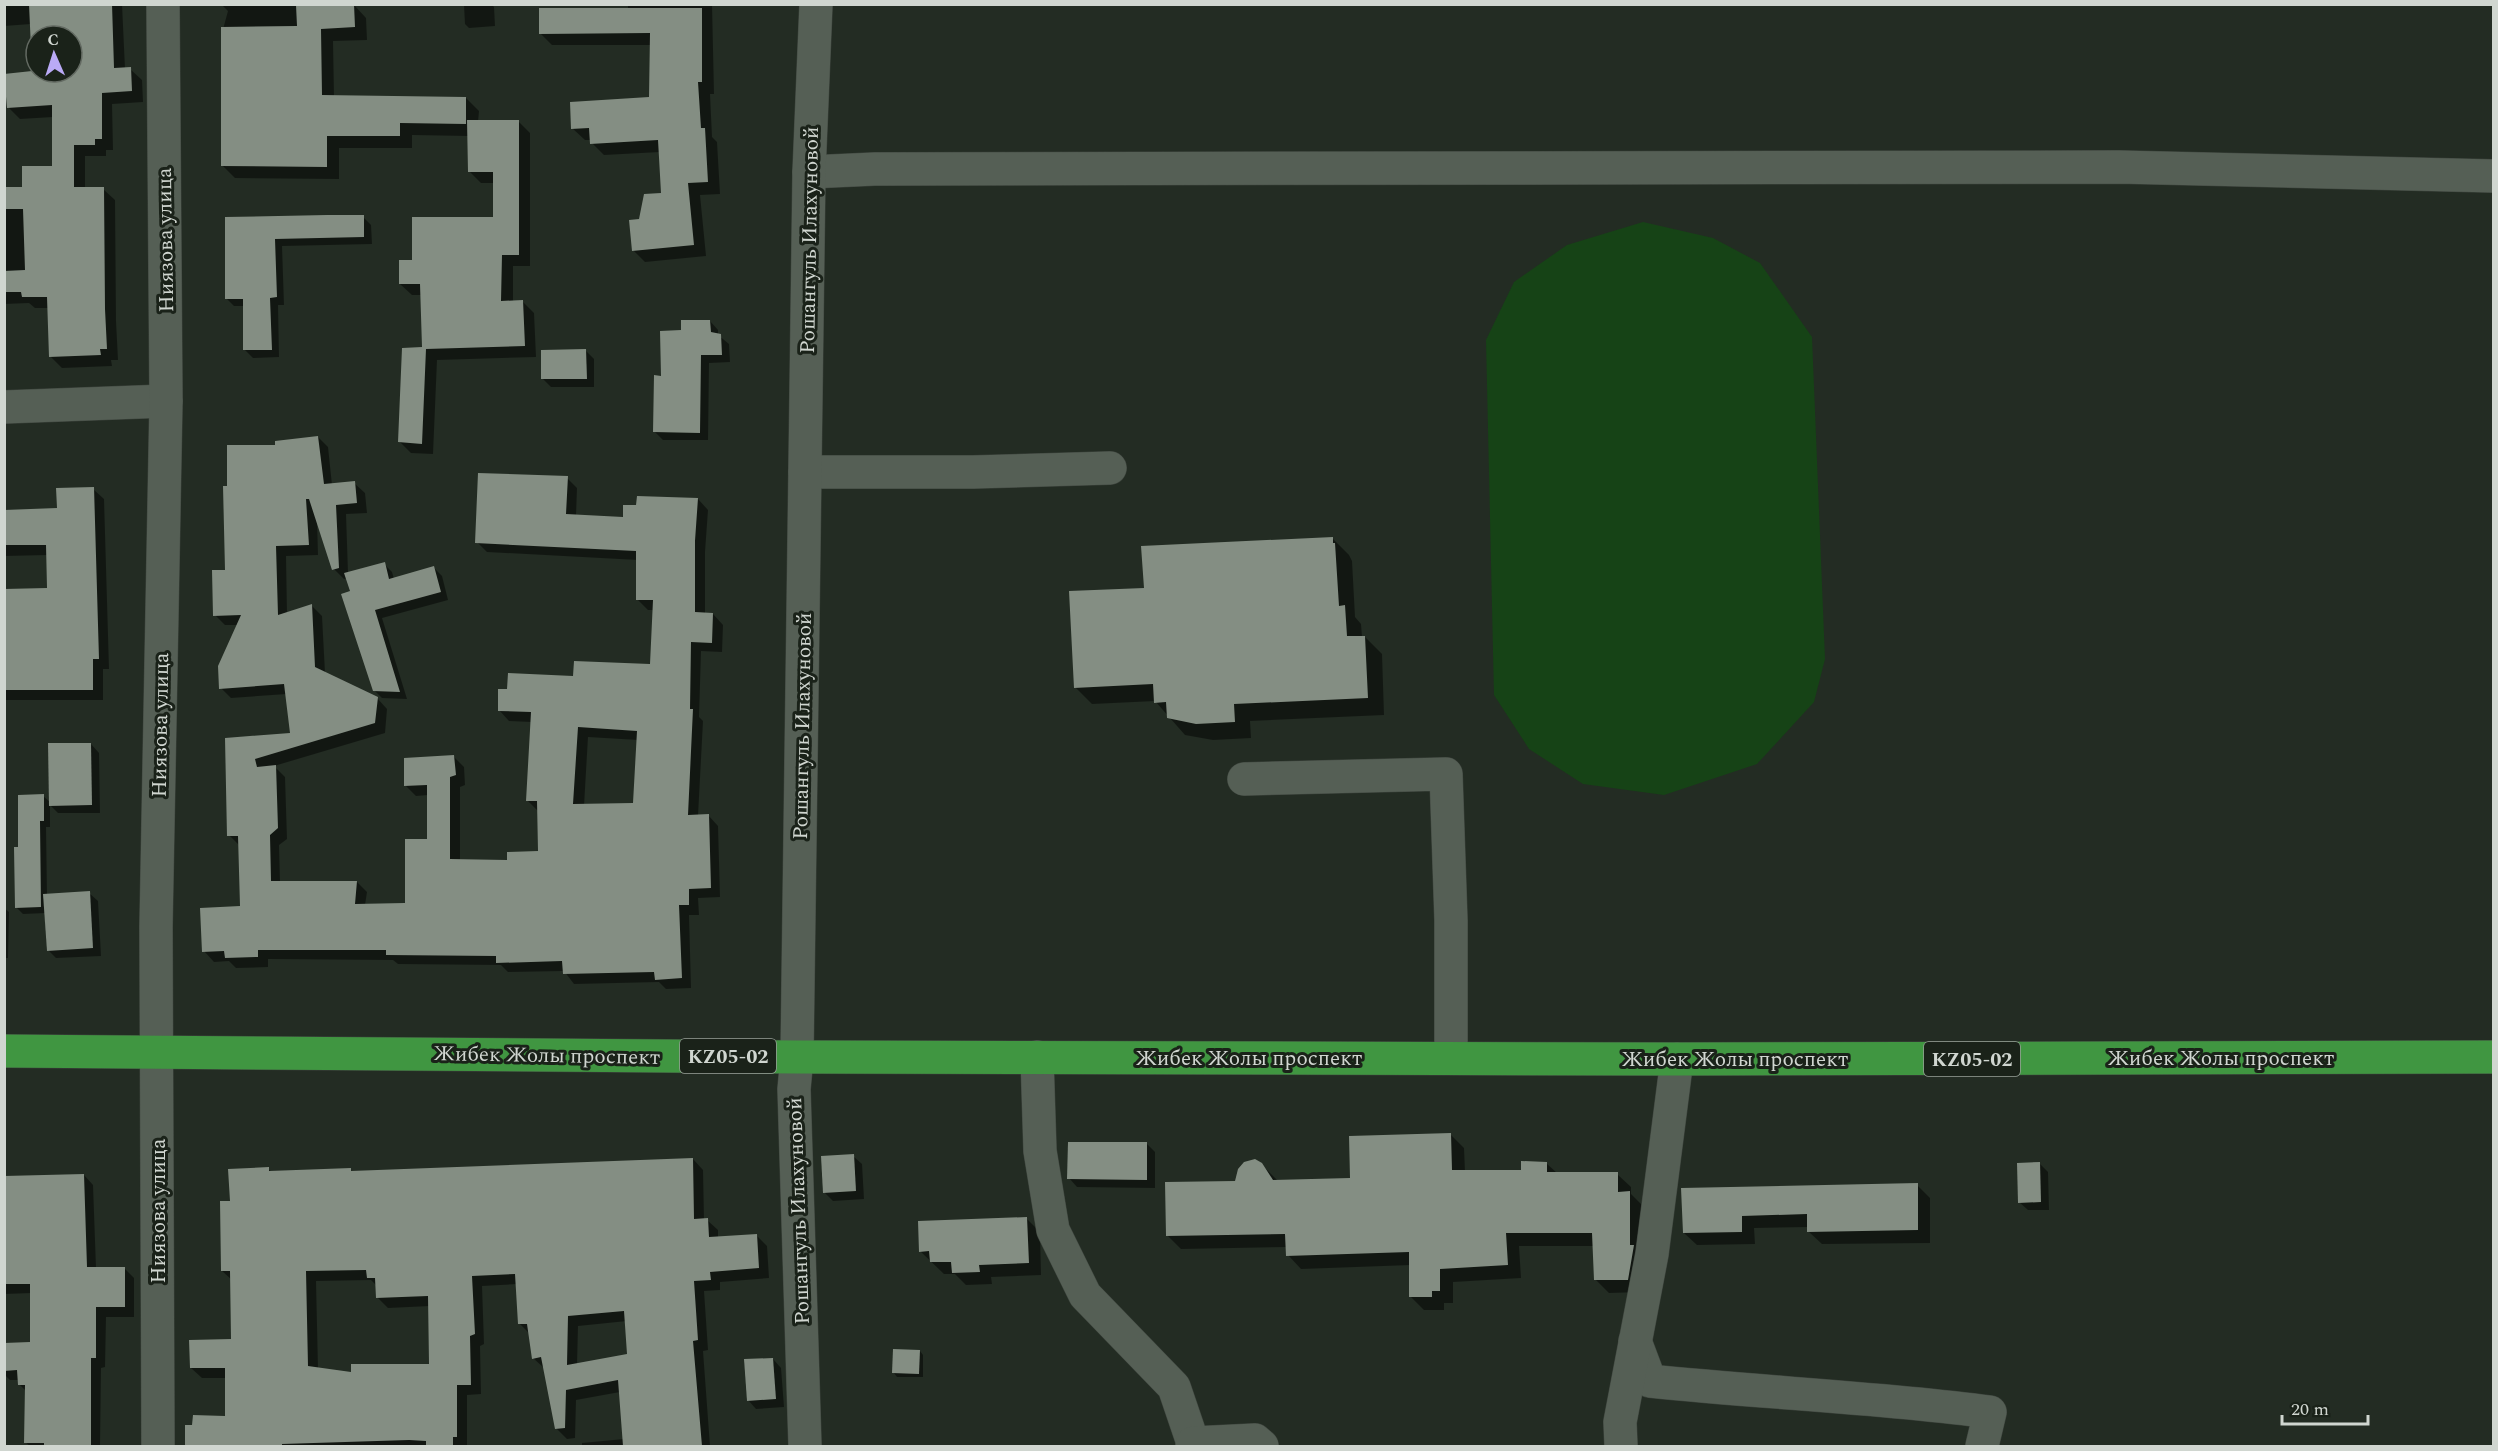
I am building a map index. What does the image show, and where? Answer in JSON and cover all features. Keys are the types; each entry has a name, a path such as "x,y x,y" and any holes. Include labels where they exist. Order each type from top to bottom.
{"highway":[{"name":"Жибек Жолы проспект","path":"4,1051 797,1057 1677,1059 2493,1057"}],"street":[{"name":"Ниязова улица","path":"158,1446 156,927 166,401 163,4"},
{"name":"Рошангуль Илахуновой","path":"805,1446 794,1089 797,1057 809,172 816,4"},
{"path":"809,172 875,169 2119,167 2493,176"},
{"path":"4,407 166,401"},
{"path":"805,472 973,472 1110,468"},
{"path":"1244,779 1446,774 1452,921 1451,1058"},
{"path":"1037,1057 1040,1151 1053,1230 1085,1295 1174,1387 1193,1445 1255,1440 1262,1446"},
{"path":"1621,1446 1620,1422 1652,1254 1677,1059"},
{"path":"1635,1341 1650,1381 1750,1392 1915,1401 1990,1412 1982,1446"},
{"path":"1962,1446 1965,1408"}],"green space":[{"path":"1643,222 1713,238 1760,263 1812,337 1825,659 1814,702 1757,764 1664,795 1583,784 1529,749 1494,695 1486,340 1514,282 1567,245"}],"building":[{"path":"29,4 112,4 114,68 131,67 132,91 102,93 102,139 95,139 95,145 74,145 74,187 104,187 107,349 100,349 101,355 49,357 47,297 22,297 21,292 4,292 4,271 25,270 23,209 4,209 4,187 22,187 22,166 52,166 52,105 7,108 4,74 24,72 24,84 84,84 84,24 30,24"},
{"path":"354,4 355,27 321,29 322,95 466,97 466,124 400,123 400,136 327,136 327,167 221,166 221,27 297,26 296,5"},
{"path":"539,8 702,8 702,82 698,82 701,128 705,128 708,182 688,183 694,245 632,251 629,220 639,219 644,194 661,193 658,140 590,144 589,128 571,129 570,102 649,97 650,33 539,34"},
{"path":"467,120 519,120 519,255 502,255 501,301 523,300 525,346 426,349 422,444 398,442 402,348 422,347 420,284 399,284 399,260 412,260 412,217 493,217 493,172 468,172"},
{"path":"364,215 364,237 275,239 277,297 270,298 272,350 243,350 243,299 225,299 225,217"},
{"path":"681,320 710,320 711,332 721,334 722,355 701,355 700,433 653,432 654,375 661,376 660,331 681,330"},
{"path":"586,349 587,379 541,379 541,350"},
{"path":"318,436 324,484 355,481 357,503 336,505 339,568 332,570 309,499 306,499 309,545 276,546 278,615 312,604 315,667 378,697 375,723 255,759 257,767 276,765 278,828 270,835 271,881 357,881 355,904 405,903 405,839 427,839 427,785 404,786 404,758 454,755 456,775 450,777 450,859 507,860 507,852 538,851 537,801 526,801 531,712 498,711 498,689 507,689 508,673 573,676 574,661 650,664 653,600 636,600 636,551 475,543 478,473 568,476 566,514 623,517 623,505 636,505 637,496 698,498 695,541 695,612 713,613 712,643 691,642 690,709 693,709 688,815 709,814 711,888 689,889 689,905 679,905 682,978 655,980 654,972 563,974 562,961 496,963 496,956 386,955 386,950 258,950 258,957 225,958 224,951 202,952 200,908 240,906 238,836 227,836 225,738 290,733 284,684 219,689 218,666 241,615 213,616 212,570 225,570 223,486 227,486 227,445 275,445 275,441","holes":["578,727 637,731 633,803 573,804"]},
{"path":"94,487 99,659 93,659 93,690 4,690 4,589 47,588 46,545 4,545 4,510 57,508 56,488"},
{"path":"1333,537 1339,606 1345,605 1347,636 1365,636 1368,698 1234,704 1235,722 1196,724 1167,718 1166,702 1154,703 1153,684 1074,688 1069,591 1144,588 1141,546"},
{"path":"385,562 389,579 434,566 441,592 375,610 400,692 373,691 341,594 350,591 344,573"},
{"path":"48,743 91,743 92,805 49,806"},
{"path":"44,794 44,821 40,821 41,907 15,908 14,847 18,847 18,795"},
{"path":"90,891 93,948 47,951 43,894"},
{"path":"1451,1133 1452,1170 1521,1170 1521,1161 1547,1162 1547,1172 1618,1172 1618,1192 1630,1191 1630,1245 1634,1245 1628,1280 1594,1280 1592,1233 1506,1233 1508,1265 1440,1269 1440,1291 1432,1291 1432,1297 1409,1297 1409,1252 1286,1256 1285,1234 1166,1236 1165,1182 1235,1181 1238,1169 1244,1162 1255,1159 1262,1163 1273,1180 1350,1178 1349,1136"},
{"path":"1068,1142 1147,1142 1147,1180 1067,1179"},
{"path":"854,1154 856,1191 823,1193 821,1156"},
{"path":"693,1158 694,1219 708,1218 709,1237 757,1234 759,1268 710,1272 711,1280 694,1281 698,1340 693,1341 702,1446 623,1446 618,1380 566,1390 565,1428 555,1429 541,1357 532,1359 527,1324 518,1324 515,1274 472,1276 475,1334 470,1336 471,1385 457,1385 457,1437 453,1437 453,1446 426,1446 426,1441 409,1440 282,1444 282,1446 185,1446 185,1425 192,1425 193,1415 225,1416 225,1368 190,1368 189,1340 231,1339 230,1271 221,1271 220,1201 230,1201 228,1169 269,1167 269,1171 351,1168 351,1171","holes":["366,1270 367,1278 375,1278 376,1298 428,1296 429,1364 351,1364 351,1372 308,1366 306,1271","624,1311 627,1354 567,1365 568,1316"]},
{"path":"2040,1162 2041,1202 2018,1203 2017,1163"},
{"path":"84,1174 87,1267 125,1267 125,1307 96,1307 96,1358 91,1358 91,1446 44,1446 44,1443 24,1443 25,1385 18,1385 17,1370 4,1371 4,1343 30,1342 30,1284 4,1284 4,1176"},
{"path":"1918,1183 1918,1230 1807,1232 1807,1214 1742,1216 1742,1232 1683,1233 1681,1188"},
{"path":"1027,1217 1029,1263 979,1265 980,1272 952,1273 951,1262 930,1262 929,1251 919,1252 918,1221"},
{"path":"893,1349 920,1350 919,1374 892,1373"},
{"path":"773,1358 776,1399 747,1401 744,1359"}]}
